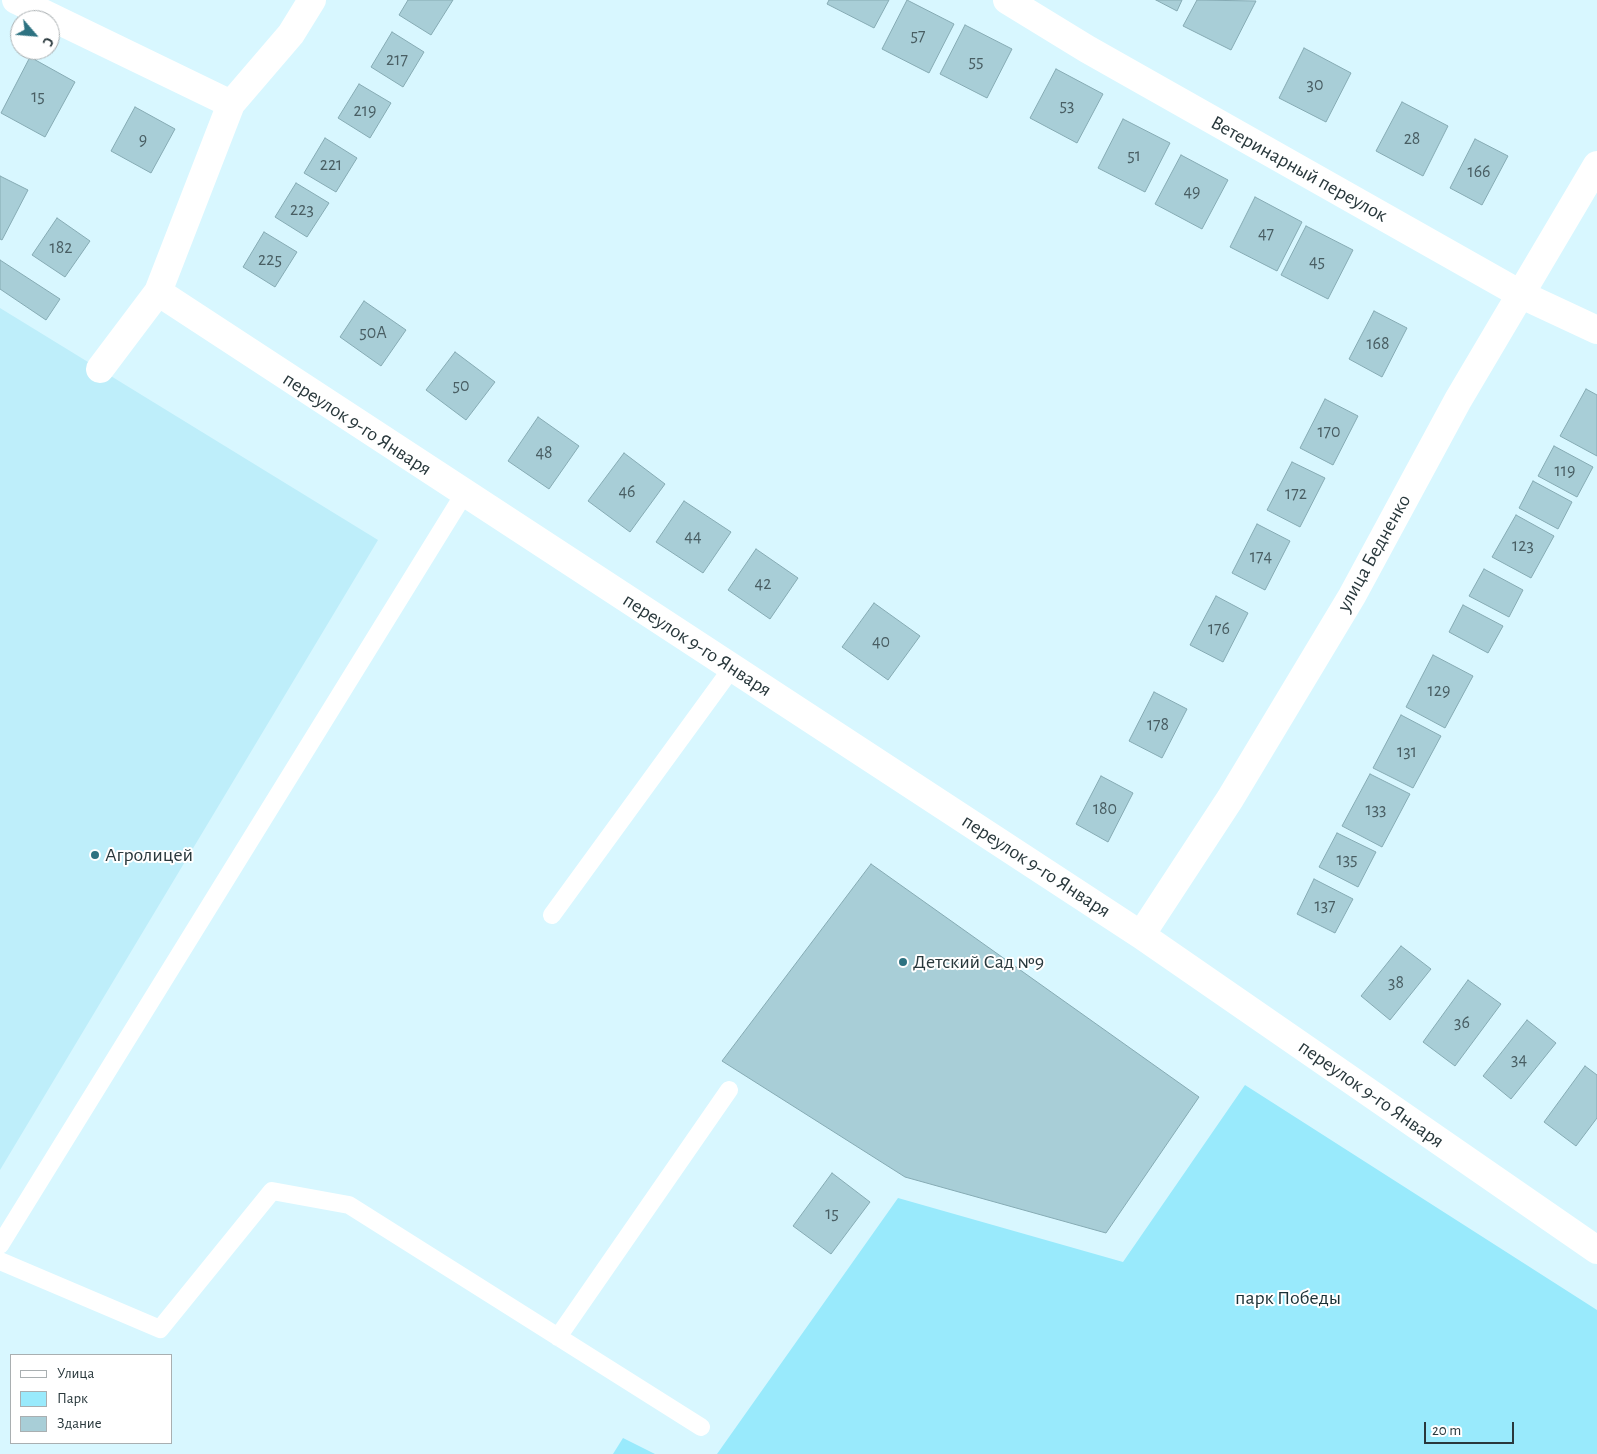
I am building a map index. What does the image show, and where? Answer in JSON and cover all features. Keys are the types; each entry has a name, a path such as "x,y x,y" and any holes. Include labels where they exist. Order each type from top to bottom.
{"street":[{"path":"16,0 231,104"},
{"path":"100,369 158,292 231,104 291,34 312,0"},
{"name":"Ветеринарный переулок","path":"1006,0 1086,49 1522,295 1597,330"},
{"name":"улица Бедненко","path":"1141,934 1230,799 1347,604 1458,400 1522,295 1597,165"},
{"name":"переулок 9-го Января","path":"158,292 464,494 1141,934 1597,1250"}],"lane":[{"path":"0,1245 464,494"},
{"path":"552,916 732,668"},
{"path":"558,1337 729,1090"},
{"path":"0,1261 160,1329 272,1191 349,1205 701,1427"}],"shaded area":[{"name":"Агролицей","path":"0,308 378,540 0,1170"}],"green space":[{"name":"парк Победы","path":"1245,1085 1597,1310 1597,1454 717,1454 898,1198 1123,1262"},
{"path":"623,1438 655,1454 613,1454"}],"building":[{"path":"408,0 453,0 431,35 399,15"},
{"path":"829,0 889,0 874,28 827,4"},
{"path":"907,0 954,24 929,73 882,49"},
{"path":"1156,0 1182,0 1177,11"},
{"path":"1197,0 1256,1 1231,50 1183,26"},
{"path":"965,25 1012,49 987,98 940,74"},
{"path":"392,32 424,52 403,87 371,67"},
{"path":"1304,48 1351,73 1326,122 1279,98"},
{"path":"28,60 35,60 75,82 45,137 1,113"},
{"path":"1056,69 1103,94 1077,143 1030,118"},
{"path":"359,84 391,103 370,138 338,118"},
{"path":"1402,102 1448,126 1423,176 1376,151"},
{"path":"135,107 175,129 151,173 111,151"},
{"path":"1123,119 1170,143 1145,192 1098,168"},
{"path":"325,138 357,158 336,192 304,173"},
{"path":"1475,139 1508,156 1482,205 1450,188"},
{"path":"1181,155 1228,180 1202,229 1155,204"},
{"path":"0,176 28,190 2,240 0,239"},
{"path":"296,183 329,203 307,237 275,217"},
{"path":"1255,197 1302,222 1277,271 1230,247"},
{"path":"57,218 90,241 65,277 32,255"},
{"path":"1306,226 1353,250 1328,299 1281,275"},
{"path":"264,232 297,252 275,287 243,267"},
{"path":"0,260 60,299 46,320 0,289"},
{"path":"364,301 406,330 381,366 340,337"},
{"path":"1374,311 1407,328 1382,377 1349,359"},
{"path":"455,352 495,382 466,420 426,390"},
{"path":"1586,389 1597,395 1597,456 1560,436"},
{"path":"1325,399 1358,416 1333,465 1300,448"},
{"path":"538,417 579,446 549,489 508,461"},
{"path":"1554,446 1593,467 1577,497 1538,476"},
{"path":"624,453 665,484 630,532 588,501"},
{"path":"1292,462 1325,478 1300,527 1267,510"},
{"path":"1533,481 1572,502 1558,529 1519,508"},
{"path":"684,501 731,532 703,573 656,542"},
{"path":"1516,515 1554,536 1531,578 1492,557"},
{"path":"1257,524 1290,541 1265,590 1232,573"},
{"path":"756,549 798,578 770,619 728,590"},
{"path":"1484,569 1523,590 1509,617 1469,596"},
{"path":"1216,596 1248,613 1223,662 1190,645"},
{"path":"874,603 920,636 888,680 842,647"},
{"path":"1463,605 1503,626 1488,653 1449,632"},
{"path":"1433,655 1473,676 1445,728 1406,707"},
{"path":"1154,692 1187,709 1162,758 1129,741"},
{"path":"1401,715 1441,736 1413,788 1373,768"},
{"path":"1370,774 1410,794 1382,847 1342,826"},
{"path":"1101,776 1133,793 1108,842 1076,824"},
{"path":"1337,833 1376,852 1358,887 1319,867"},
{"name":"Детский Сад №9","path":"871,864 1199,1097 1106,1233 905,1177 722,1061"},
{"path":"1314,879 1353,899 1335,933 1297,914"},
{"path":"1401,946 1431,969 1390,1020 1361,996"},
{"path":"1468,980 1501,1004 1455,1066 1423,1042"},
{"path":"1527,1020 1556,1043 1511,1099 1483,1076"},
{"path":"1585,1066 1597,1075 1597,1118 1576,1146 1544,1122"},
{"path":"832,1173 870,1202 831,1254 793,1226"}],"place":[{"name":"Агролицей","path":"95,855"},
{"name":"Детский Сад №9","path":"903,962"}]}
